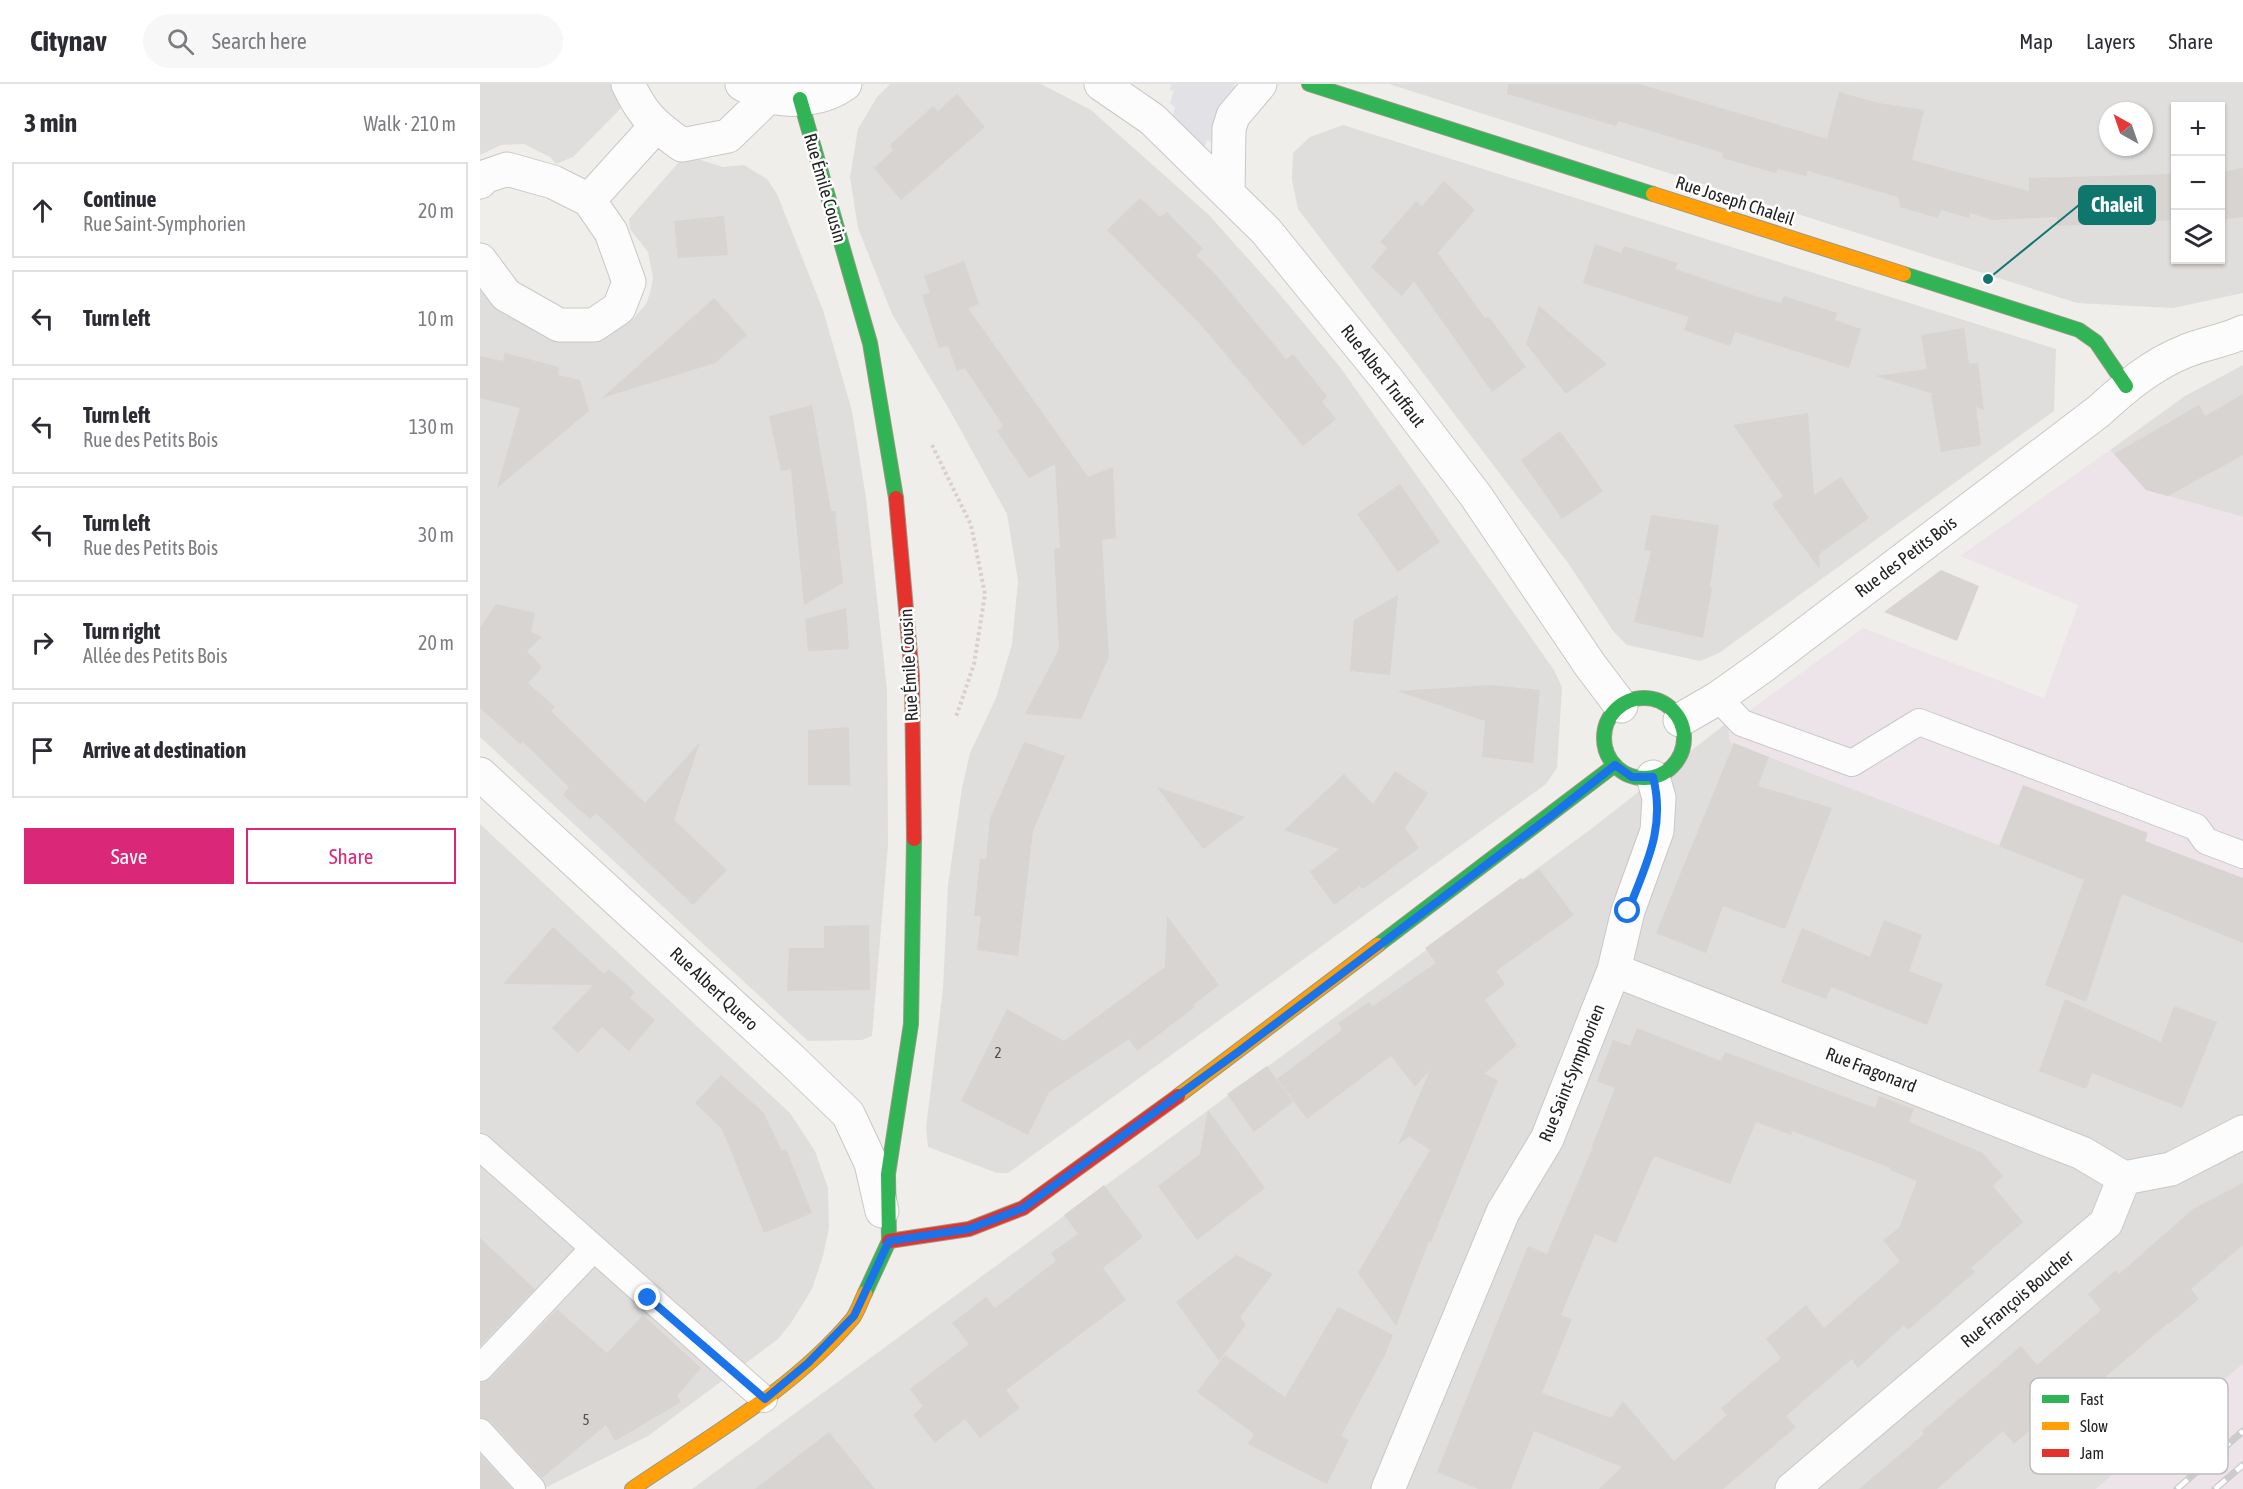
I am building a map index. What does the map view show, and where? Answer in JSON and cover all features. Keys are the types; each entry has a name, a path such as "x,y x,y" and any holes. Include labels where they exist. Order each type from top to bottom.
{"street":[{"path":"628,84 639,108 656,126 682,145 728,136 770,93 836,91 845,84"},
{"name":"Rue Albert Truffaut","path":"1101,84 1152,119 1266,231 1396,391 1476,496 1590,665 1621,706"},
{"path":"1228,193 1229,129 1233,116 1260,84"},
{"name":"Rue Joseph Chaleil","path":"1309,84 2079,330 2096,342 2126,386"},
{"name":"Rue Émile Cousin","path":"770,93 870,344 896,494 912,676 914,843 911,1024 888,1174 889,1241"},
{"path":"589,200 656,126"},
{"path":"480,182 484,177 507,169 553,182 589,200 611,232 629,282 619,308 594,325 559,325 506,295 480,260"},
{"name":"Rue des Petits Bois","path":"1680,720 1718,698 1763,666 2082,424 2146,372 2186,351 2243,332"},
{"path":"1640,699 1660,701 1672,709 1680,720 1684,731 1681,755 1664,773 1653,777 1632,777 1615,765 1608,756 1605,734 1613,714 1621,706 1640,699"},
{"path":"632,1489 765,1399 808,1363 854,1316 889,1241 969,1229 1023,1208 1238,1052 1551,816 1615,765"},
{"name":"Rue Albert Quero","path":"480,774 848,1114 871,1163 889,1241"},
{"name":"Rue Saint-Symphorien","path":"1388,1489 1503,1212 1547,1139 1614,970 1628,911 1658,831 1659,798 1653,777"},
{"name":"Rue Fragonard","path":"1614,970 2082,1153 2124,1178"},
{"path":"2124,1178 2171,1169 2243,1132"},
{"name":"Rue François Boucher","path":"1792,1489 2106,1223 2124,1178"}],"lane":[{"path":"1718,698 1742,723 1852,762 1919,722 2196,827 2206,841 2243,855"},
{"path":"480,1147 765,1399"},
{"path":"480,1368 593,1249"},
{"path":"480,1432 532,1489"}],"shaded area":[{"path":"480,84 617,84 626,103 573,157 556,164 550,157 524,144 501,145 480,155"},
{"path":"890,84 1041,84 1091,110 1209,215 1277,291 1340,367 1554,670 1562,687 1557,768 1546,784 1008,1173 997,1173 928,1147 926,1128 943,989 948,885 962,788 970,753 996,698 1012,644 1018,581 1007,514 949,409 892,314 858,228 850,177 858,129 877,97"},
{"path":"1171,84 1233,84 1237,88 1214,143 1207,140 1204,148 1173,116 1175,107 1170,103 1174,91 1170,90"},
{"path":"1389,84 2243,84 2243,293 2173,308 2077,303"},
{"path":"1343,125 2056,349 2054,411 1719,653 1700,661 1627,645 1613,631 1568,563 1298,209 1292,180 1293,153 1310,137"},
{"path":"685,155 723,167 744,165 767,179 777,194 823,310 852,411 866,498 887,690 888,845 872,1036 862,1040 808,1041 480,737 480,282 597,336 609,335 633,319 646,304 653,278 648,252 630,229 629,219"},
{"path":"2243,365 2243,517 2146,490 2110,450 2185,396"},
{"path":"2110,450 2146,490 2243,517 2243,938 1730,742 1728,722 1743,715 1863,628 2044,698 2078,605 1960,556"},
{"path":"1728,722 1730,742 2243,938 2243,1364 2227,1378 2030,1378 2030,1474 2114,1474 2096,1489 692,1489 1591,829"},
{"path":"480,824 790,1113 815,1151 828,1188 829,1228 823,1256 812,1289 778,1339 648,1436 543,1489 480,1489"},
{"path":"2243,1364 2243,1489 2096,1489 2114,1474 2228,1474 2227,1378"}],"building":[{"path":"1508,84 1639,84 1827,139 1839,92 1878,103 1924,110 1912,160 2029,191 2029,178 2171,174 2171,220 2057,226 2057,217 1993,220 1970,213 1969,218 1941,210 1938,218 1900,207 1898,197 1808,171 1806,176 1778,169 1776,173 1722,158 1723,153 1618,121 1616,126 1507,94"},
{"path":"957,94 985,127 901,200 874,168 893,150 890,145 933,106 938,111"},
{"path":"2243,168 2243,217 2225,219 2225,171"},
{"path":"1444,181 1475,210 1438,253 1485,318 1489,317 1526,367 1492,392 1414,281 1402,296 1371,267 1387,248 1380,242 1416,201 1422,206"},
{"path":"1140,198 1160,217 1167,212 1203,249 1196,255 1216,275 1286,359 1293,354 1327,396 1322,402 1336,419 1303,446 1201,325 1107,230"},
{"path":"724,216 728,255 678,258 674,221"},
{"path":"1595,244 1621,253 1624,246 1678,263 1675,269 1755,296 1781,303 1784,296 1837,313 1835,320 1861,329 1849,368 1735,332 1730,346 1684,330 1689,317 1583,283"},
{"path":"964,261 979,304 968,308 1088,477 1113,467 1116,538 1102,540 1109,657 1081,719 1025,714 1059,649 1054,549 1060,548 1055,464 1029,478 997,431 1003,426 965,368 957,371 948,346 939,348 922,295 930,293 924,276"},
{"path":"714,298 747,335 715,363 602,398"},
{"path":"1539,306 1607,364 1566,394 1526,344"},
{"path":"1964,328 1969,364 1978,363 1984,410 1976,407 1981,445 1941,452 1931,395 1934,394 1875,376 1927,369 1921,335"},
{"path":"505,353 559,367 558,375 580,380 589,411 497,488 520,408 480,398 480,356 503,361"},
{"path":"2243,394 2243,455 2168,496 2146,490 2114,454 2199,405 2205,416"},
{"path":"812,405 831,511 835,511 843,583 804,605 791,469 781,471 769,416"},
{"path":"1808,413 1814,495 1841,477 1869,518 1819,554 1820,570 1772,504 1783,496 1733,425"},
{"path":"1560,431 1603,491 1562,519 1521,460"},
{"path":"1400,484 1440,542 1398,572 1357,514"},
{"path":"1651,515 1719,525 1710,587 1712,588 1703,638 1634,622 1651,551 1644,550"},
{"path":"1941,570 1979,586 1957,641 1884,612"},
{"path":"1398,595 1390,675 1350,671 1354,620"},
{"path":"496,604 535,613 531,632 542,637 527,651 542,667 528,683 555,707 551,711 645,803 700,742 674,820 727,870 693,905 596,813 590,819 563,795 569,787 523,742 520,744 480,708 480,628"},
{"path":"846,608 849,649 808,651 805,619"},
{"path":"1491,685 1540,690 1533,763 1482,757 1485,721 1397,691"},
{"path":"849,727 850,785 808,785 808,730"},
{"path":"1024,742 1065,756 1033,831 1018,956 977,950 981,916 974,916 980,859 986,859 990,818"},
{"path":"1734,743 1769,757 1758,786 1832,808 1785,929 1723,906 1706,953 1656,933"},
{"path":"1395,771 1428,793 1405,828 1419,848 1363,889 1360,886 1334,905 1310,872 1339,849 1284,830 1344,774 1373,804"},
{"path":"2023,785 2148,833 2145,841 2243,878 2243,943 2122,894 2086,1002 2045,985 2084,880 1999,846"},
{"path":"1157,787 1245,817 1203,849"},
{"path":"1539,869 1574,915 1496,971 1505,984 1485,1000 1517,1045 1484,1074 1498,1080 1431,1242 1429,1241 1396,1326 1358,1273 1430,1150 1410,1137 1411,1135 1398,1145 1430,1070 1415,1087 1391,1056 1307,1119 1277,1079 1342,1030 1338,1023 1369,1002 1373,1006 1436,963 1425,948 1521,878 1523,880"},
{"path":"1167,916 1219,985 1193,1005 1195,1007 1137,1051 1129,1039 1049,1092 1028,1135 961,1101 1007,1009 1064,1041 1165,967"},
{"path":"1884,920 1922,935 1909,971 1943,984 1927,1025 1831,987 1826,999 1781,982 1802,928 1870,957"},
{"path":"869,925 870,990 787,991 789,948 824,948 824,926"},
{"path":"553,927 604,974 609,969 635,992 630,998 655,1020 629,1051 602,1027 578,1053 552,1028 593,985 503,984"},
{"path":"2065,999 2161,1042 2174,1006 2217,1022 2182,1108 2092,1073 2086,1089 2039,1071"},
{"path":"1637,1028 1721,1061 1725,1052 1875,1108 1879,1096 1914,1109 1909,1122 1983,1153 2003,1176 1993,1186 2023,1222 1971,1268 1975,1272 1908,1330 1904,1325 1858,1368 1852,1359 1786,1416 1796,1427 1723,1489 1599,1489 1622,1467 1534,1431 1511,1489 1478,1489 1437,1472 1528,1246 1547,1254 1593,1147 1615,1088 1597,1081 1613,1040 1630,1046","holes":["1756,1122 1791,1135 1792,1131 1891,1168 1890,1170 1917,1181 1899,1228 1883,1240 1900,1261 1824,1328 1806,1305 1766,1339 1781,1358 1721,1408 1727,1415 1674,1461 1623,1401 1611,1418 1542,1393 1572,1319 1561,1315 1595,1234 1616,1243 1654,1156 1730,1184"]},
{"path":"1267,1066 1293,1102 1254,1132 1227,1094"},
{"path":"721,1075 763,1112 782,1151 786,1149 812,1213 764,1233 722,1129 695,1103"},
{"path":"1208,1110 1265,1188 1197,1240 1158,1186 1200,1154"},
{"path":"2243,1183 2243,1245 2191,1289 2199,1299 2104,1378 2030,1378 2030,1431 2014,1444 2003,1431 1937,1489 1859,1489 2021,1346 2037,1365 2101,1310 2088,1294 2116,1270 2119,1274 2193,1209"},
{"path":"1104,1185 1143,1237 1103,1268 1126,1300 1006,1390 1020,1408 980,1438 965,1419 935,1443 913,1415 923,1406 910,1389 969,1344 952,1323 986,1297 995,1308 1056,1261 1051,1253 1078,1234 1064,1215"},
{"path":"480,1238 535,1289 480,1346"},
{"path":"1236,1255 1273,1274 1240,1317 1246,1325 1219,1361 1176,1302"},
{"path":"1338,1307 1393,1335 1384,1357 1341,1436 1349,1440 1327,1484 1248,1444 1254,1434 1197,1392 1225,1355 1285,1397"},
{"path":"557,1309 607,1353 643,1315 701,1368 677,1396 681,1402 615,1441 606,1425 542,1478 491,1422 480,1417 480,1383 491,1378"},
{"path":"829,1432 875,1489 755,1489"},
{"path":"480,1454 512,1489 480,1489"}],"railway":[{"path":"2228,1444 2243,1431"},
{"path":"2215,1489 2243,1465"},
{"path":"2177,1489 2194,1474"}],"traffic: fast":[{"path":"1309,84 1653,194"},
{"path":"800,99 870,343 896,498"},
{"path":"1904,274 2079,330 2096,342 2126,386"},
{"path":"1644,698 1659,701 1672,710 1681,723 1684,738 1681,753 1672,766 1659,775 1644,778 1629,775 1616,766 1607,753 1604,738 1607,723 1616,710 1629,701 1644,698"},
{"path":"1378,945 1615,765"},
{"path":"865,1293 889,1241 888,1174 911,1024 914,839"}],"traffic: slow":[{"path":"1653,194 1904,274"},
{"path":"1178,1096 1378,945"},
{"path":"632,1489 777,1390 830,1344 853,1318 865,1293"}],"traffic: jam":[{"path":"896,498 912,676 914,839"},
{"path":"889,1241 969,1229 1023,1208 1178,1096"}],"place":[{"name":"Chaleil","path":"1988,279"}],"route":[{"path":"648,1298 765,1399 808,1363 854,1316 889,1241 969,1229 1023,1208 1238,1052 1551,816 1615,765 1632,777 1653,777 1659,798 1658,831 1628,911"}]}
